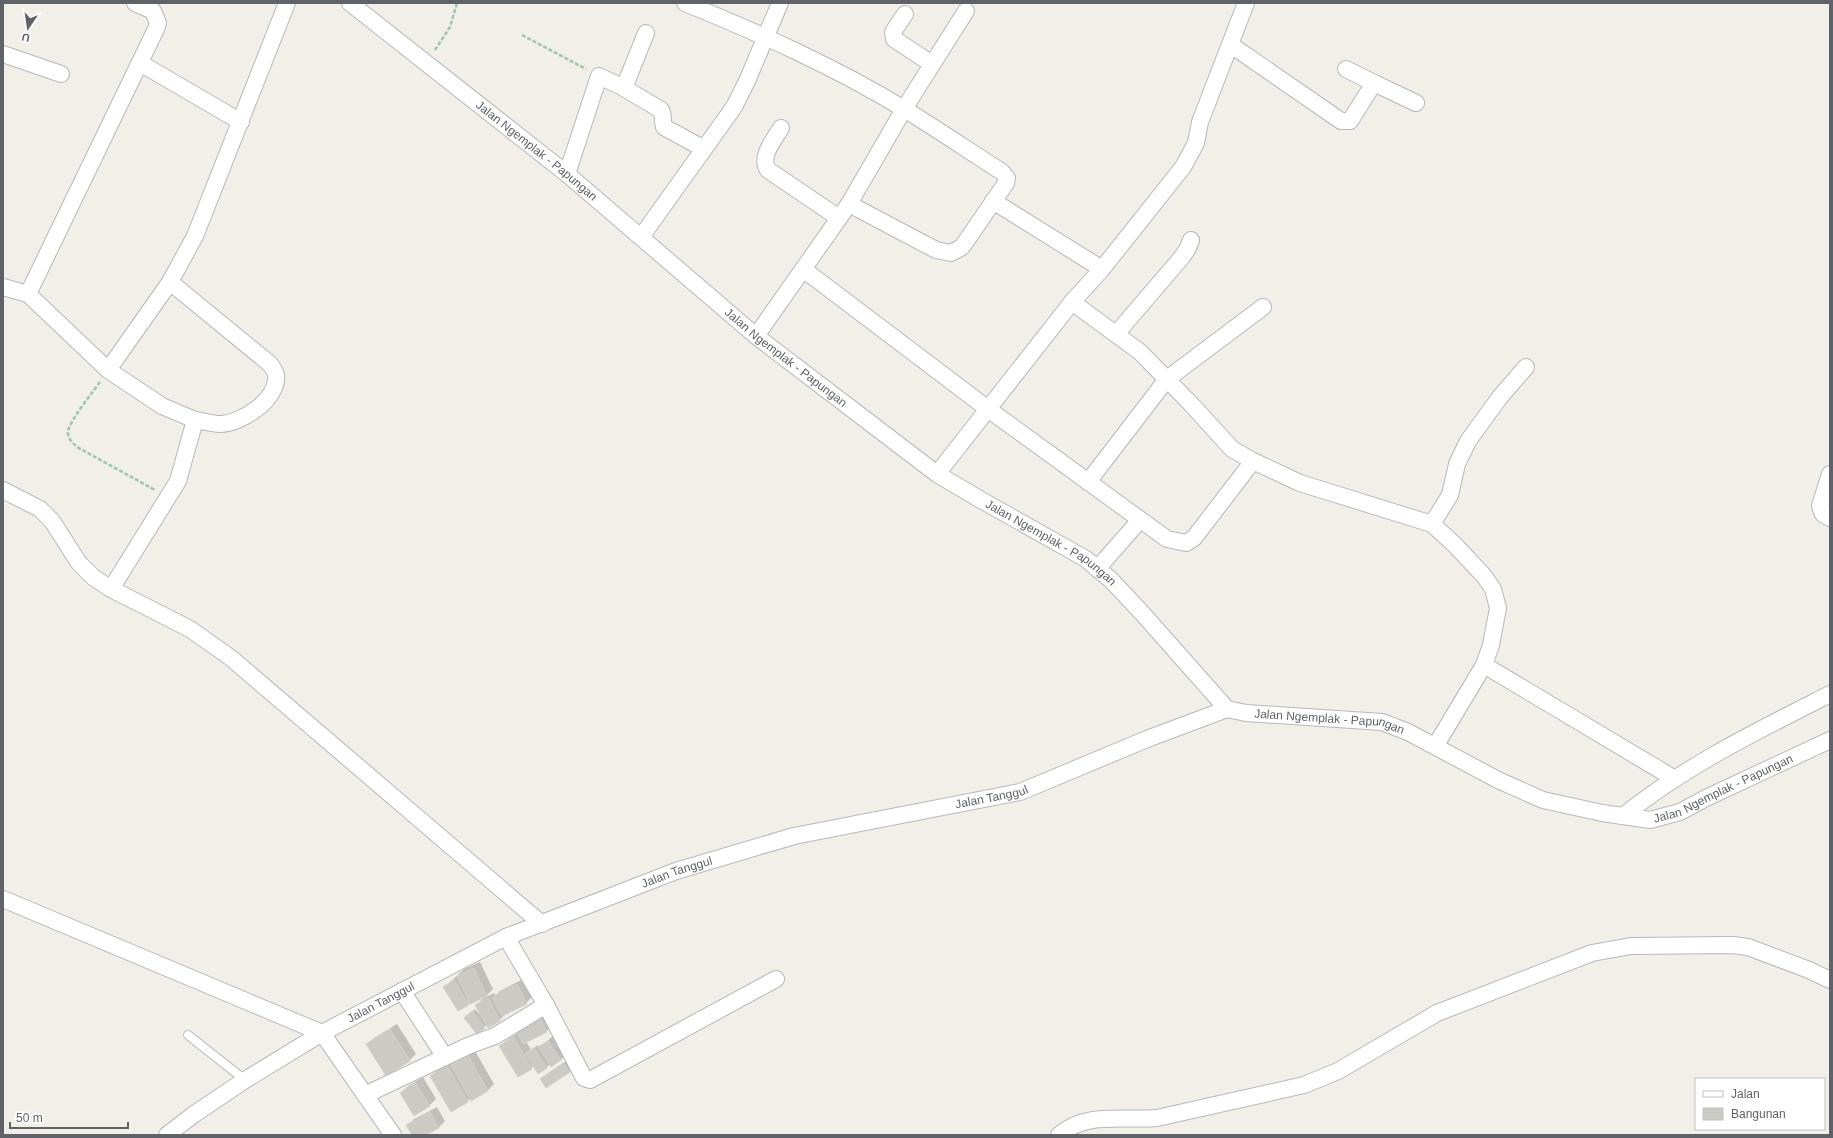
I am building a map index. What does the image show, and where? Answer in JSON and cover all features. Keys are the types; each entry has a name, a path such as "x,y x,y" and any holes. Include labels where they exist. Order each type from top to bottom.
{"street":[{"path":"28,294 156,29 158,23 153,11 135,3"},
{"path":"108,370 170,282 195,236 288,3"},
{"name":"Jalan Ngemplak - Papungan","path":"350,3 567,174 756,336 937,474 1086,559 1111,580 1227,709 1246,713 1382,722 1436,745 1498,780 1543,800 1595,812 1650,820 1680,812 1706,798 1830,740"},
{"path":"685,3 766,36 831,68 904,109 1002,172 1007,178 1006,183 962,247 951,253 936,250 848,204"},
{"path":"641,237 704,149 740,95 780,3"},
{"path":"937,474 1072,302 1102,269 1183,167 1196,143 1200,122 1246,3"},
{"path":"756,336 839,218 904,109 966,11"},
{"path":"905,14 893,32 894,39 932,64"},
{"path":"624,88 646,32"},
{"path":"1231,45 1341,121 1350,121 1374,83"},
{"path":"3,54 61,74"},
{"path":"140,63 241,122"},
{"path":"1346,70 1416,103"},
{"path":"567,174 599,76 624,88 661,110 663,113 664,127 704,149"},
{"path":"781,128 766,155 765,167 839,218"},
{"path":"993,202 1102,269"},
{"path":"1116,334 1182,257 1191,240"},
{"path":"803,269 988,409 1167,539 1186,543 1194,538 1253,462"},
{"path":"3,287 28,294 108,370 162,406 195,420 220,424 237,420 257,409 269,397 275,385 276,374 270,364 170,282"},
{"path":"1072,302 1140,352 1192,404 1232,449 1253,462 1300,483 1432,524 1455,545 1484,576 1493,589 1498,608 1497,620 1491,645 1484,665 1436,745"},
{"path":"1088,482 1167,379 1264,307"},
{"path":"1432,524 1450,495 1457,464 1468,441 1500,397 1526,367"},
{"path":"112,589 178,481 195,420"},
{"path":"1830,474 1820,506 1823,514 1830,518"},
{"path":"3,490 40,509 52,521 85,570 93,577 112,589 190,629 231,658 542,924"},
{"path":"1097,569 1140,520"},
{"path":"1484,665 1675,779"},
{"path":"1628,817 1640,802 1675,779 1749,736 1830,694"},
{"name":"Jalan Tanggul","path":"167,1135 193,1114 322,1033 506,937 676,871 794,836 1020,792 1147,739 1227,709"},
{"path":"3,899 322,1033 393,1135"},
{"path":"506,937 546,1005 584,1078 592,1081 776,979"},
{"path":"1059,1135 1064,1130 1098,1118 1157,1118 1304,1085 1338,1071 1437,1013 1592,953 1611,949 1631,946 1706,945 1748,947 1809,970 1830,980"},
{"path":"402,991 445,1057"},
{"path":"365,1095 476,1042 495,1036 546,1005"}],"lane":[{"path":"188,1035 245,1080"}],"path":[{"path":"425,63 444,38 450,27 458,3"},
{"path":"522,35 599,76"},
{"path":"108,370 72,422 68,432 70,440 77,447 168,498"}],"building":[{"path":"474,968 487,996 470,1004 457,976"},
{"path":"454,980 469,1005 458,1011 443,987"},
{"path":"517,984 527,1004 502,1016 492,997"},
{"path":"488,998 500,1021 488,1028 475,1005"},
{"path":"472,1011 485,1028 477,1034 464,1018"},
{"path":"538,1014 547,1032 523,1044 514,1026"},
{"path":"390,1029 410,1061 386,1076 366,1044"},
{"path":"514,1037 532,1069 518,1077 499,1046"},
{"path":"548,1041 561,1060 551,1067 538,1047"},
{"path":"534,1048 547,1068 538,1074 525,1053"},
{"path":"468,1055 488,1091 471,1101 451,1065"},
{"path":"563,1063 570,1072 546,1088 540,1079"},
{"path":"447,1066 468,1102 451,1112 430,1076"},
{"path":"416,1083 430,1106 414,1116 400,1093"},
{"path":"430,1112 439,1128 426,1135 412,1135 406,1125"}]}
